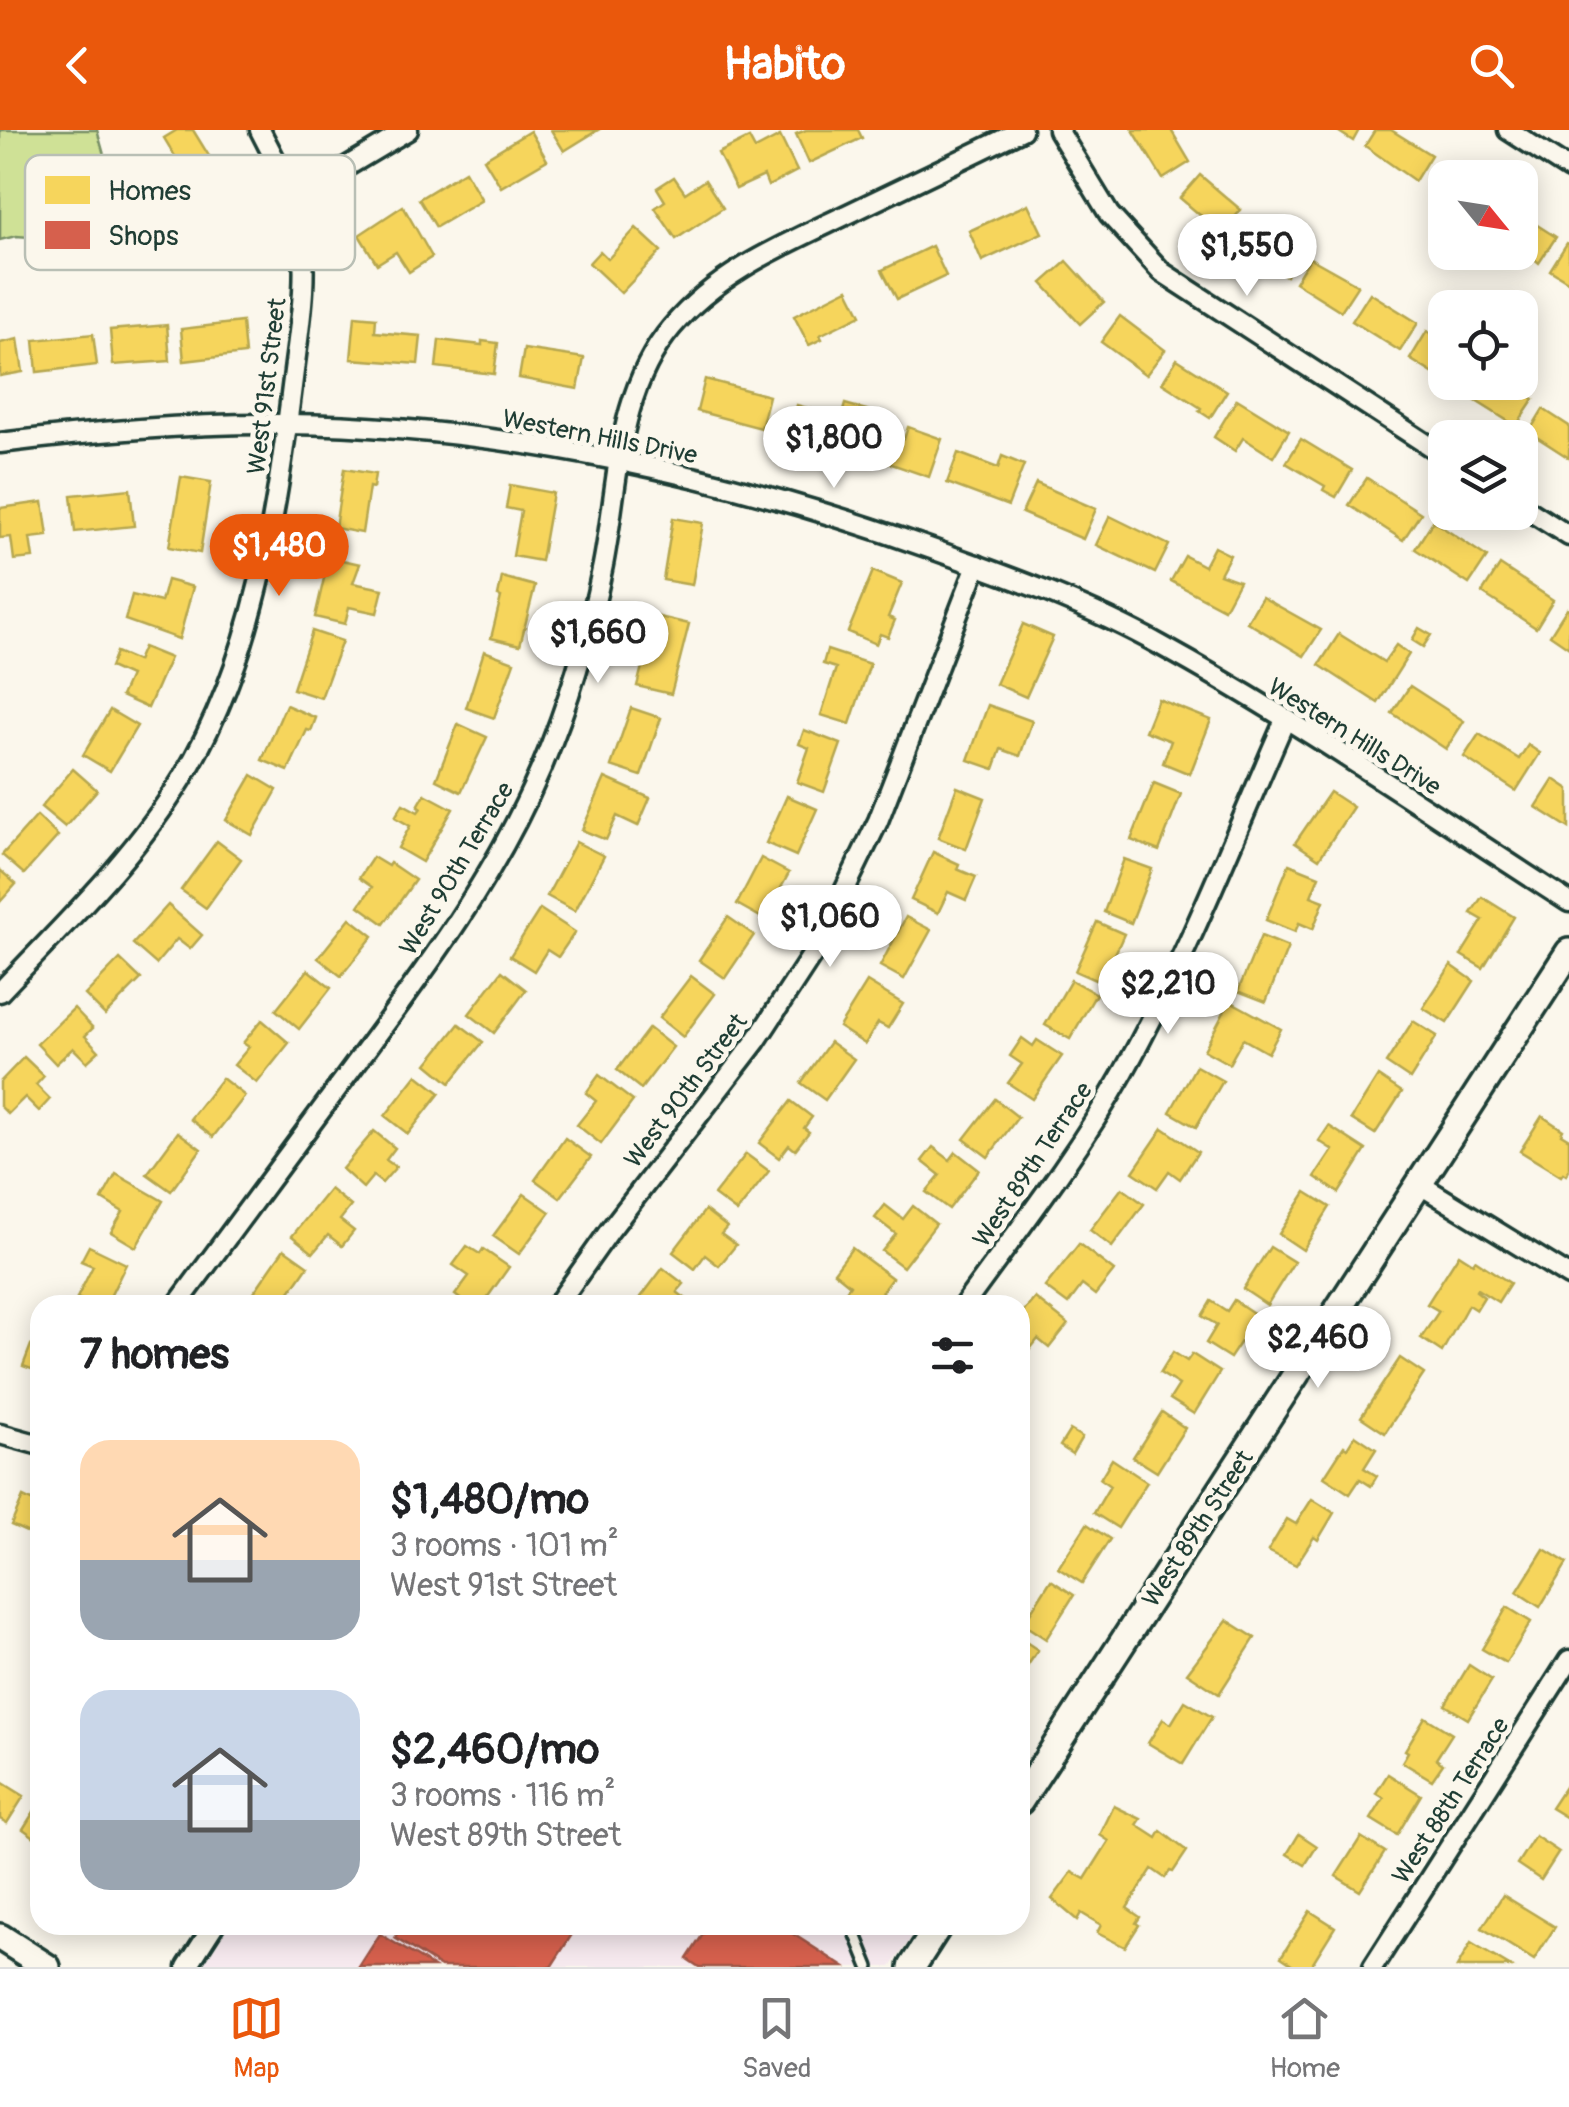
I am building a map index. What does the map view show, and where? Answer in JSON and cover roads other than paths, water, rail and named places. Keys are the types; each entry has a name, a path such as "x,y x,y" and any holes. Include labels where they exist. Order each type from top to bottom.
{"street":[{"name":"West 91st Street","path":"260,130 272,155"},
{"path":"355,162 408,130"},
{"name":"West 90th Terrace","path":"184,1295 438,952 507,840 569,699 590,626 631,400 645,366 670,328 708,290 753,260 1022,130"},
{"path":"1058,130 1109,214 1162,272 1428,445"},
{"path":"1508,130 1569,170"},
{"name":"West 91st Street","path":"0,992 120,864 183,777 228,681 262,573 288,424 304,270"},
{"name":"Western Hills Drive","path":"0,443 111,429 288,424 463,436 621,462 779,499 977,565 1079,604 1161,645 1569,902"},
{"path":"1538,516 1569,536"},
{"name":"West 90th Street","path":"564,1295 756,1042 816,949 878,820 977,565"},
{"name":"West 89th Terrace","path":"971,1295 1066,1165 1122,1074 1181,961 1285,720"},
{"name":"West 89th Street","path":"1030,1787 1569,952"},
{"path":"1419,1184 1569,1276"},
{"path":"0,1434 30,1443"},
{"name":"West 88th Terrace","path":"1373,1967 1569,1660"},
{"path":"187,1967 208,1935"},
{"path":"912,1967 933,1935"},
{"path":"0,1938 47,1967"}],"lane":[{"path":"857,1935 869,1967"}]}
